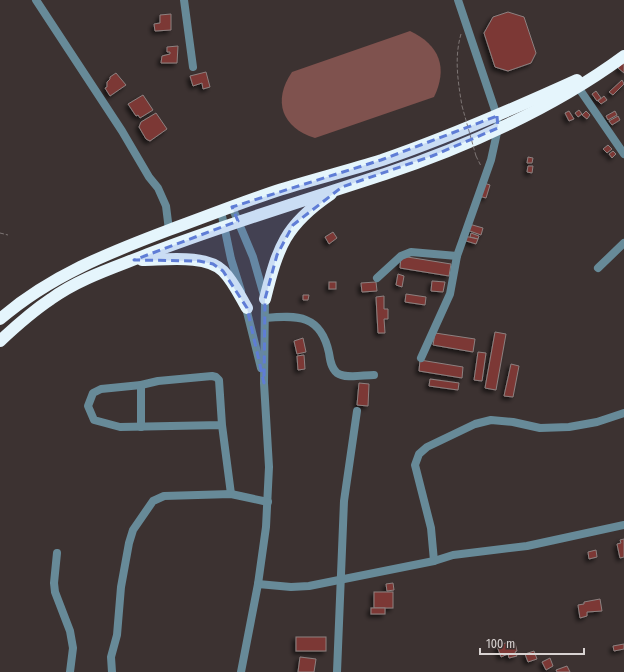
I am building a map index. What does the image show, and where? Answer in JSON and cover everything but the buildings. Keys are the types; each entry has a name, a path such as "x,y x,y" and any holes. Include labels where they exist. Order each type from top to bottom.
{"highway":[{"path":"0,341 52,298 97,274 224,225 399,169 498,122 581,78 624,51"},
{"path":"0,319 32,293 58,277 124,247 276,192 381,160 544,106 578,87 624,56"},
{"path":"265,299 277,255 293,226 311,208 342,187"},
{"path":"134,260 187,260 213,264 228,277 246,308"}],"street":[{"path":"36,0 161,193 166,206 170,230"},
{"path":"184,0 193,67"},
{"path":"421,358 450,294 457,256 491,160 498,122 459,1"},
{"path":"578,87 624,154"},
{"path":"227,209 238,221 254,257 265,299 264,383 269,467 268,502 258,584 241,672"},
{"path":"227,209 224,225 231,259 246,308 264,383"},
{"path":"598,268 624,243"},
{"path":"377,278 401,256 411,252 457,256"},
{"path":"265,318 291,317 310,321 318,327 324,338 332,368 336,372 342,375 374,375"},
{"path":"222,425 120,427 94,420 88,406 89,399 93,392 101,389 141,385 178,378 216,377 219,380 222,425 231,494"},
{"path":"141,385 141,427"},
{"path":"337,672 339,580 344,501 357,411"},
{"path":"434,561 431,528 415,465 419,454 427,447 475,424 491,420 513,422 540,428 569,427 597,422 624,413"},
{"path":"112,672 111,657 117,635 121,587 129,543 133,530 146,509 153,502 164,496 231,494 268,502"},
{"path":"258,584 291,587 339,580 434,561 453,555 527,546 624,525"},
{"path":"57,553 54,583 55,592 70,631 73,648 70,672"}],"path":[{"path":"467,25 461,34 457,54 457,74 462,106 476,156"},
{"path":"0,233 8,235"}],"highlighted area":[{"path":"497,116 498,128 432,156 342,187 293,225 277,255 265,299 264,383 247,308 223,271 213,264 199,261 134,260 238,221 232,207 381,160"}],"shaded area":[{"path":"410,31 428,43 438,58 440,76 434,97 315,138 295,128 288,120 282,103 286,83 292,72"}]}
